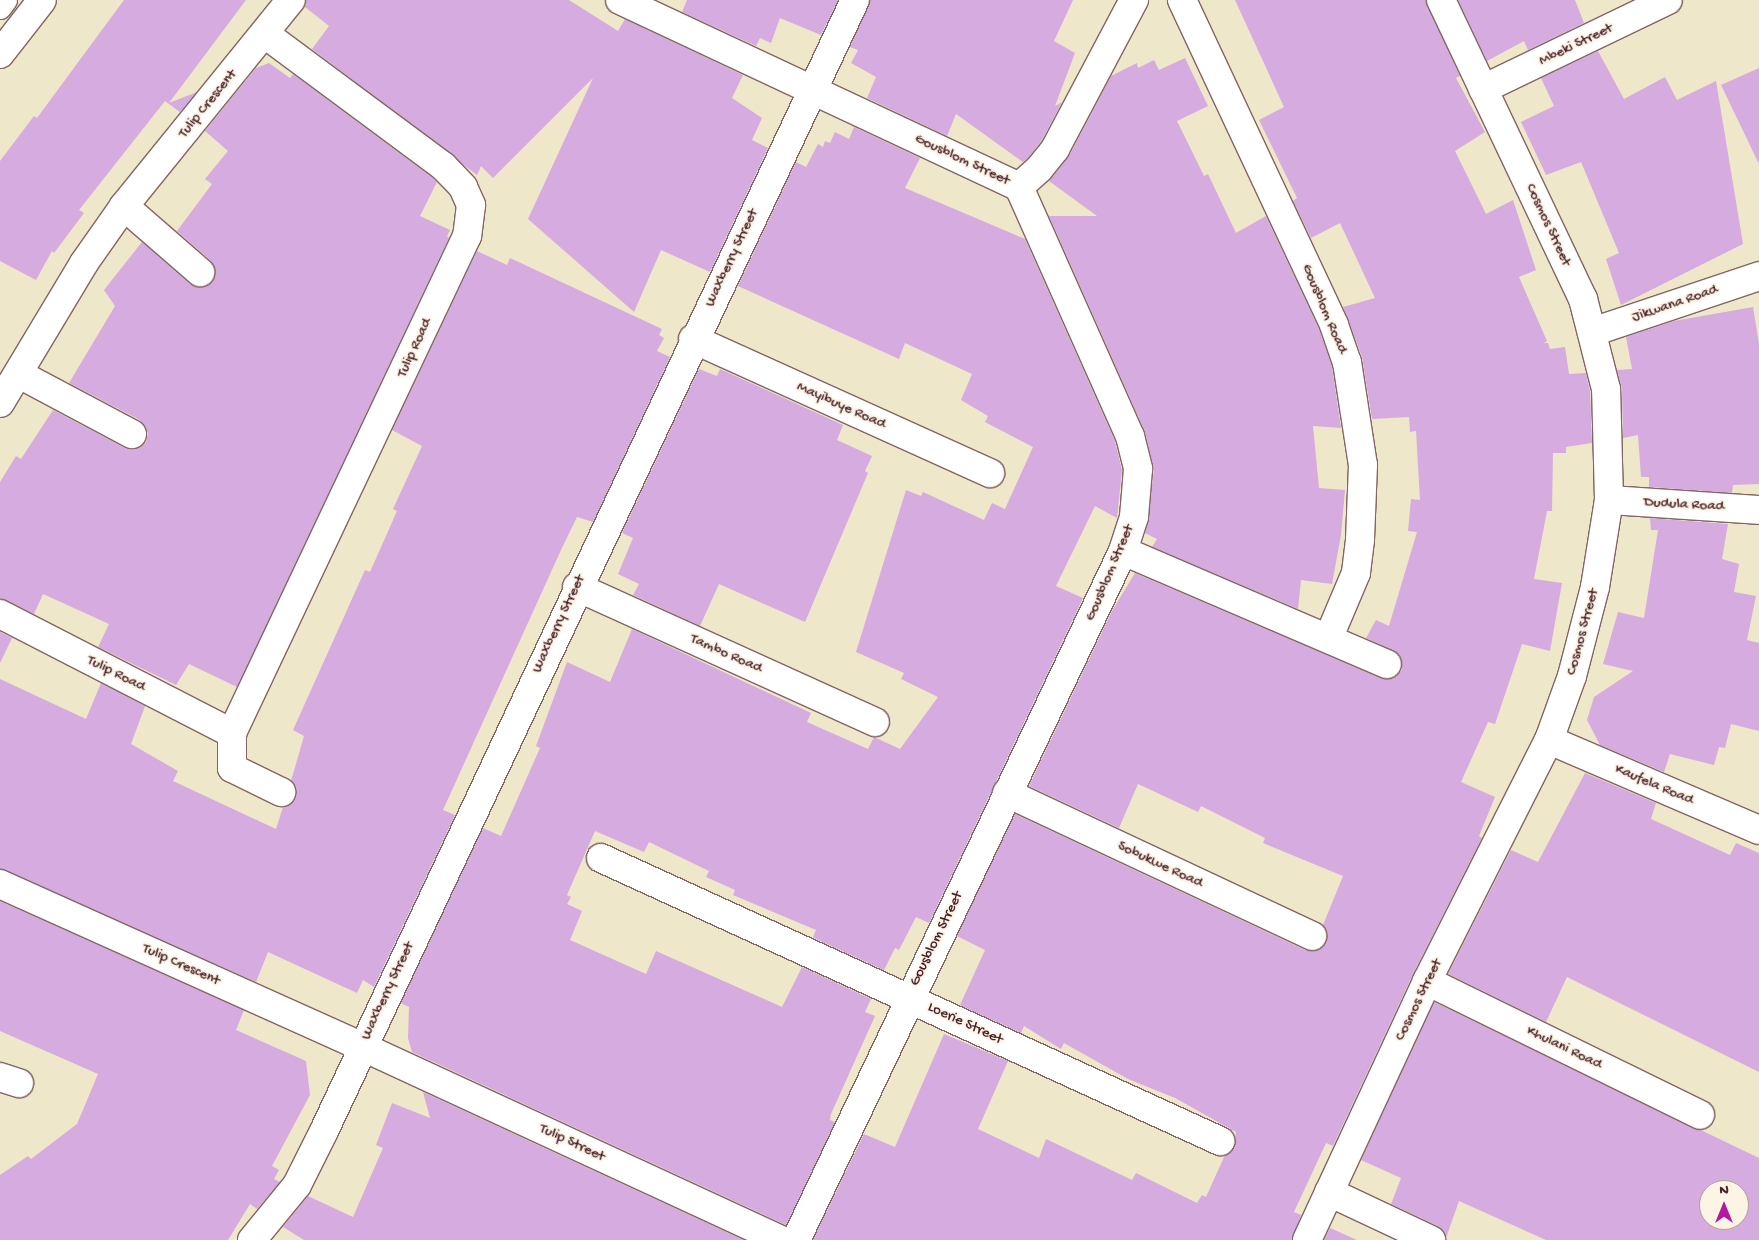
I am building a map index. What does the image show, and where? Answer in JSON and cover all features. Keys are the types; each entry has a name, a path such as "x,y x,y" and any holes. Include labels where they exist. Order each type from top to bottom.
{"street":[{"path":"0,54 42,0"},
{"name":"Tulip Crescent","path":"0,403 84,263 124,206 291,0"},
{"name":"Gousblom Street","path":"620,0 1019,187 1136,452 1136,497 1122,551 796,1240"},
{"name":"Waxberry Street","path":"252,1240 297,1185 854,0"},
{"path":"1019,187 1039,169 1055,149 1134,0"},
{"name":"Gousblom Road","path":"1182,0 1334,325 1347,362 1363,465 1360,540 1356,573 1330,637"},
{"name":"Cosmos Street","path":"1307,1240 1427,981 1549,740 1572,676 1593,596 1609,500 1606,389 1583,299 1441,0"},
{"name":"Mbeki Street","path":"1483,89 1668,0"},
{"name":"Tulip Road","path":"265,34 443,166 463,187 471,205 471,220 467,236 375,436 232,733 232,768 280,792"},
{"path":"124,206 200,272"},
{"name":"Jikwana Road","path":"1592,332 1759,276"},
{"name":"Mayibuye Road","path":"693,339 990,473"},
{"path":"19,374 132,434"},
{"name":"Dudula Road","path":"1609,500 1759,510"},
{"path":"1122,551 1330,637 1387,664"},
{"name":"Tambo Road","path":"577,586 875,722"},
{"name":"Tulip Road","path":"0,614 232,733"},
{"name":"Kaufela Road","path":"1549,740 1759,830"},
{"name":"Sobukwe Road","path":"1007,793 1312,936"},
{"name":"Loerie Street","path":"601,858 1220,1141"},
{"name":"Tulip Crescent","path":"0,884 362,1046"},
{"name":"Khulani Road","path":"1427,981 1700,1115"},
{"name":"Tulip Street","path":"362,1046 780,1240"},
{"path":"1330,1192 1431,1240"}],"lane":[{"path":"0,8 6,0"}],"building":[{"path":"124,0 246,0 169,103 197,92 180,112 165,101 79,210 84,213 54,253 52,251 36,280 0,261 0,161 34,116 37,118"},
{"path":"306,0 569,0 618,31 625,19 743,75 732,98 762,118 752,140 768,148 710,272 661,250 634,312 528,219 593,78 493,178 481,166 477,175 312,49 329,26 305,7"},
{"path":"687,0 838,0 821,35 780,18 771,43 760,38 756,46 682,12"},
{"path":"870,0 1073,0 1054,41 1075,53 1055,106 1062,102 1042,140 1028,158 1023,162 956,114 947,136 867,98 876,77 851,63 858,50 850,47"},
{"path":"1235,0 1426,0 1460,76 1456,78 1485,132 1455,151 1486,214 1513,200 1536,270 1519,277 1547,341 1544,343 1548,343 1550,349 1565,347 1569,374 1586,373 1590,391 1592,443 1566,447 1566,453 1553,453 1552,511 1547,511 1534,579 1562,583 1550,651 1522,644 1495,724 1488,722 1461,782 1495,797 1479,836 1482,838 1413,974 1333,1146 1326,1143 1294,1212 1301,1215 1292,1240 813,1240 864,1134 895,1147 944,1034 1008,1061 978,1129 1039,1158 1046,1139 1132,1180 1136,1173 1197,1203 1202,1195 1206,1197 1225,1155 1234,1148 1236,1132 1175,1098 1128,1079 1064,1043 1061,1049 1024,1026 1021,1033 960,1005 985,950 957,936 1015,814 1305,950 1320,949 1326,942 1327,934 1323,925 1343,876 1263,843 1265,838 1201,806 1198,812 1138,784 1119,828 1029,786 1112,611 1135,573 1381,678 1396,677 1402,670 1399,654 1366,638 1376,620 1389,626 1417,532 1408,531 1411,499 1420,500 1416,431 1410,432 1409,417 1372,419 1362,357 1343,307 1375,298 1340,223 1311,238 1293,201 1297,198 1259,120 1284,107"},
{"path":"1458,0 1575,0 1584,23 1528,50 1524,41 1487,61"},
{"path":"1598,51 1624,99 1665,77 1677,100 1716,81 1743,244 1621,305 1606,259 1619,253 1581,162 1546,175 1521,122 1554,106 1541,78"},
{"path":"1185,58 1208,106 1177,121 1204,176 1208,174 1236,233 1266,216 1320,331 1332,366 1341,428 1313,426 1319,488 1345,490 1341,535 1332,584 1301,580 1298,609 1152,547 1157,539 1145,533 1154,470 1145,432 1049,216 1097,216 1049,181 1069,156 1111,76 1137,63 1138,68 1154,60 1159,70"},
{"path":"269,63 290,78 293,74 433,178 437,182 420,216 450,230 447,236 449,238 237,687 189,664 176,685 98,647 109,624 43,594 34,614 0,598 0,482 16,456 21,459 53,410 125,448 133,450 146,442 148,433 140,420 69,383 115,306 104,290 142,242 190,284 205,287 212,282 215,274 211,261 177,231 212,184 205,179 228,151 205,131 256,68"},
{"path":"1759,68 1759,164 1721,85"},
{"path":"854,127 920,158 905,188 1025,239 1115,441 1122,470 1117,518 1095,506 1056,586 1083,598 929,923 916,917 899,950 895,948 884,970 816,939 813,937 816,930 733,895 735,890 706,877 709,871 649,842 644,852 595,831 567,895 571,897 567,904 582,911 570,940 646,974 656,951 782,1007 802,967 871,999 865,1012 875,1016 831,1114 830,1120 835,1122 786,1225 412,1052 408,1038 409,1007 401,1003 483,828 501,836 540,748 536,746 567,662 610,682 632,629 811,713 807,722 868,749 874,737 900,749 938,697 901,679 904,673 856,652 906,490 921,496 923,492 984,520 992,503 1005,509 1033,447 985,422 988,416 961,400 972,374 905,343 899,359 738,286 796,162 806,167 818,144 823,147 825,141 830,143 835,132 849,139"},
{"path":"477,251 507,265 510,258 662,329 659,335 664,338 657,351 670,357 593,522 577,517 561,550 443,810 455,815 374,987 363,980 357,993 268,952 256,982 0,869 0,679 86,719 101,683 145,706 131,744 178,771 173,781 276,829 283,807 295,799 297,791 291,781 304,736 293,730 365,570 370,572 397,511 393,509 422,446 392,430"},
{"path":"1753,307 1759,344 1759,484 1733,485 1732,493 1649,487 1649,477 1641,477 1638,435 1623,438 1622,389 1617,370 1632,369 1626,337 1674,321"},
{"path":"699,369 717,376 720,369 843,425 837,440 872,456 865,471 868,473 805,622 719,584 700,626 633,595 639,584 618,574 633,538 622,533"},
{"path":"1650,518 1728,524 1722,559 1739,564 1734,592 1756,596 1747,640 1759,643 1759,731 1731,724 1725,748 1719,747 1714,765 1670,754 1664,772 1600,745 1587,720 1594,697 1633,671 1603,664 1618,612 1644,618 1658,530 1651,530"},
{"path":"0,632 12,638 0,663"},
{"path":"1585,773 1656,803 1651,819 1730,855 1736,843 1759,853 1759,1072 1567,977 1546,1022 1448,974 1511,850 1538,862"},
{"path":"0,901 244,1010 236,1030 306,1061 310,1095 272,1166 279,1170 274,1179 280,1182 257,1209 250,1204 228,1240 0,1240 0,1175 28,1156 31,1159 77,1124 98,1074 0,1031"},
{"path":"1434,1002 1759,1158 1759,1240 1546,1240 1459,1201 1446,1238 1438,1226 1391,1204 1401,1178 1361,1160"},
{"path":"423,1092 744,1240 304,1240 283,1227 308,1196 353,1217 383,1148 376,1145 392,1103 430,1118"},
{"path":"1330,1228 1357,1240 1324,1240"}]}
